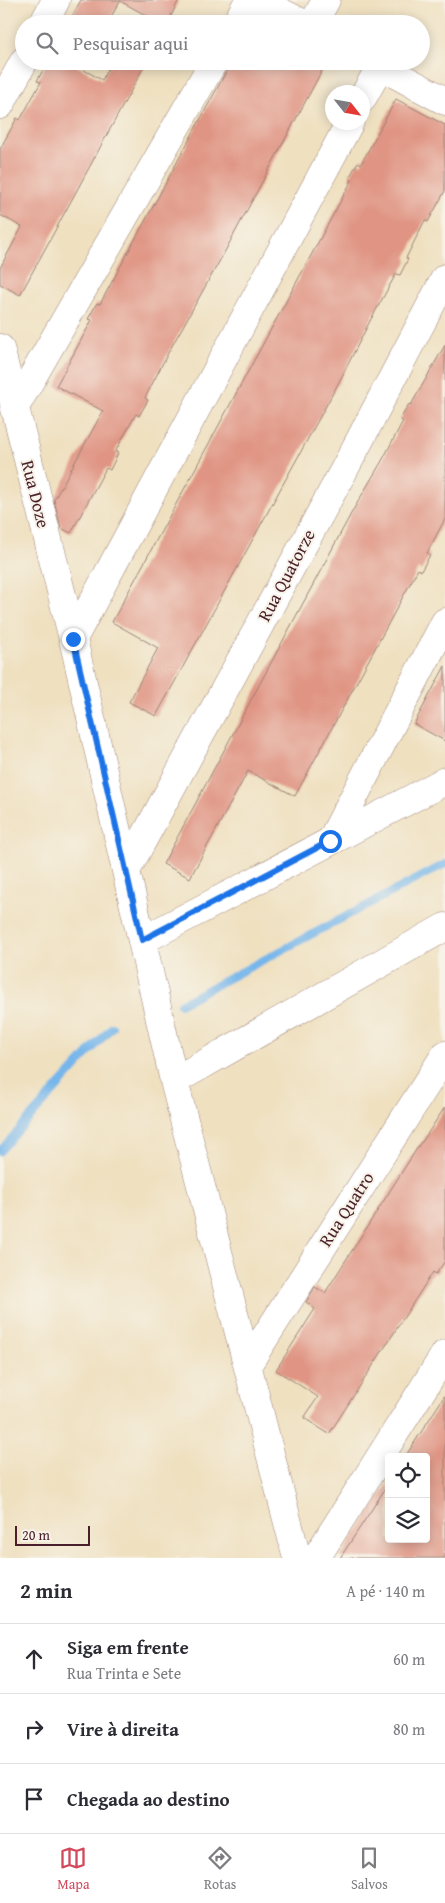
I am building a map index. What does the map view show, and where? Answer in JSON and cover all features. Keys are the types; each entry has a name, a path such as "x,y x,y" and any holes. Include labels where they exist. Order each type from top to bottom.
{"street":[{"path":"48,15 56,0"},
{"path":"241,15 249,0"},
{"path":"257,0 286,15"},
{"path":"318,15 326,0"},
{"path":"0,105 19,70"},
{"path":"14,409 209,70"},
{"path":"367,85 373,70"},
{"path":"386,70 445,101"},
{"path":"73,639 346,130"},
{"name":"Rua Quatorze","path":"126,872 445,278"},
{"name":"Rua Doze","path":"0,348 73,639 174,1081 297,1558"},
{"path":"330,841 445,622"},
{"path":"142,940 445,781"},
{"path":"174,1081 445,926"},
{"name":"Rua Quatro","path":"248,1364 445,1055"},
{"path":"316,1558 445,1354"}],"building":[{"path":"81,0 179,0 172,15 146,15 120,1 112,15 73,15"},
{"path":"43,70 84,70 102,80 107,70 142,70 20,295 0,284 0,268 22,227 0,215 0,149 17,118 20,120 41,82 37,81"},
{"path":"227,70 322,70 168,353 145,398 148,400 139,416 136,414 115,452 118,453 110,470 106,468 71,533 61,528 54,500 103,411 56,386 92,320 88,319 97,303 100,304"},
{"path":"396,99 445,125 445,191 428,222 425,220 406,258 408,259 400,275 396,274 156,716 129,702 158,648 112,622 352,180 349,178 358,162 361,164"},
{"path":"445,345 445,519 427,553 430,555 421,571 418,569 295,796 248,771 190,878 163,864 352,512 383,459 403,421 400,420 409,404 411,405"},
{"path":"445,666 445,741 414,724"},
{"path":"445,1107 445,1261 436,1274 433,1272 329,1434 304,1418 318,1397 276,1370 315,1309 306,1302 315,1287 325,1293"},
{"path":"445,1395 445,1558 340,1558 385,1489 385,1543 430,1543 430,1453 408,1453"}],"waterway":[{"path":"180,1004 445,864"},
{"path":"0,1151 112,1027"}],"route":[{"path":"73,639 142,940 330,841"}]}
